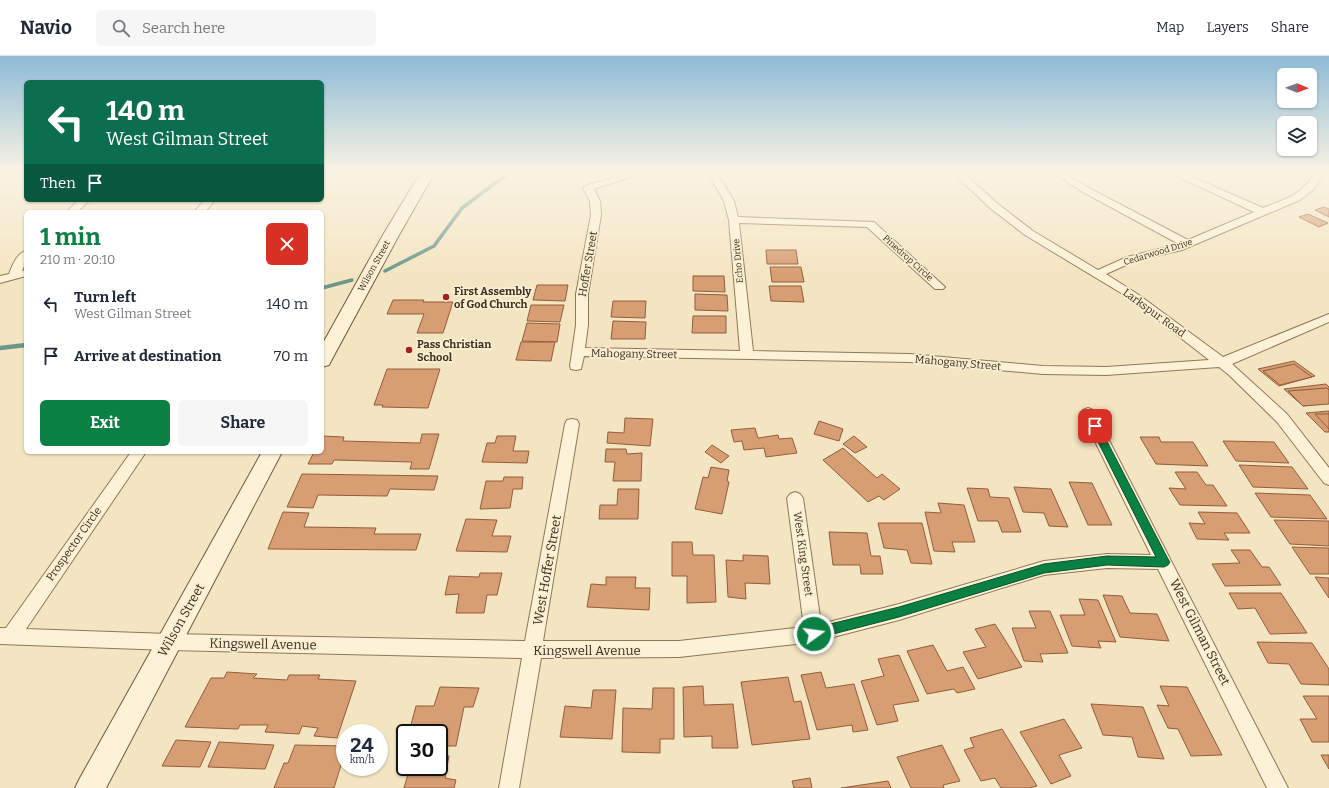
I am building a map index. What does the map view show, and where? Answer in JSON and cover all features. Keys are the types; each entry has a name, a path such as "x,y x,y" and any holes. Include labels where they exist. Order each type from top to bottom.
{"street":[{"name":"Wilson Street","path":"324,358 408,206"},
{"name":"Hoffer Street","path":"576,366 582,325 582,294 596,215 595,206"},
{"name":"Echo Drive","path":"731,206 734,220 747,356"},
{"name":"Larkspur Road","path":"994,206 1018,225 1134,297 1222,363 1259,395 1282,418 1329,479"},
{"path":"1115,206 1188,244"},
{"path":"1249,206 1262,212"},
{"name":"Cedarwood Drive","path":"1097,274 1131,259 1170,250 1188,244 1276,206"},
{"name":"Pinedrop Circle","path":"734,220 793,220 870,224 939,287"},
{"path":"14,276 19,263 24,257"},
{"path":"0,280 24,274"},
{"name":"Mahogany Street","path":"578,352 916,358 1011,368 1075,371 1137,369 1222,363 1329,318"},
{"name":"West Gilman Street","path":"1088,413 1278,788"},
{"name":"West Hoffer Street","path":"509,788 572,424"},
{"name":"Prospector Circle","path":"5,636 138,454"},
{"name":"Wilson Street","path":"90,788 271,454"},
{"name":"West King Street","path":"795,498 814,634"},
{"name":"Kingswell Avenue","path":"5,636 169,642 533,650 679,649 814,634 899,612 1044,568 1107,560 1164,562"}],"building":[{"path":"1324,207 1329,209 1329,217 1315,210"},
{"path":"1308,214 1328,223 1319,227 1299,217"},
{"path":"766,250 796,250 798,264 767,264"},
{"path":"770,267 801,267 804,282 772,282"},
{"path":"693,276 724,276 725,292 693,291"},
{"path":"537,285 568,285 565,301 533,300"},
{"path":"769,286 801,286 804,302 771,301"},
{"path":"695,294 727,295 728,311 695,310"},
{"path":"393,300 453,302 443,333 417,333 424,314 387,314"},
{"path":"613,301 646,301 645,318 611,317"},
{"path":"531,305 564,305 560,322 527,321"},
{"path":"693,316 726,316 726,333 692,333"},
{"path":"613,321 646,322 645,339 611,339"},
{"path":"527,323 560,324 557,342 522,341"},
{"path":"521,342 555,342 551,361 516,360"},
{"path":"1294,361 1315,376 1279,386 1258,369"},
{"path":"1294,364 1312,377 1280,385 1263,371"},
{"path":"387,369 440,369 428,408 382,407 383,405 374,405"},
{"path":"1326,384 1329,387 1329,403 1303,406 1284,389"},
{"path":"1327,388 1329,390 1329,404 1303,406 1288,391"},
{"path":"1329,411 1329,432 1325,432 1306,413"},
{"path":"1315,414 1329,414 1329,429"},
{"path":"625,418 653,419 650,446 607,443 608,432 624,433"},
{"path":"819,421 843,429 839,441 814,434"},
{"path":"755,428 758,438 778,435 779,439 792,438 797,453 766,457 764,448 744,450 742,441 734,442 731,430"},
{"path":"422,434 439,434 429,469 410,469 412,462 334,460 332,464 308,464 313,454 324,454 324,436 344,437 343,441 420,443"},
{"path":"497,436 516,436 513,451 529,451 527,463 482,462 487,443 495,443"},
{"path":"854,436 867,447 855,453 843,444"},
{"path":"1140,437 1159,437 1161,442 1193,442 1208,466 1156,464"},
{"path":"1223,441 1274,442 1289,463 1236,461"},
{"path":"712,445 729,456 721,463 705,452"},
{"path":"843,448 877,478 882,474 900,489 884,500 879,496 868,502 823,460"},
{"path":"606,449 626,449 627,454 642,453 641,481 613,481 615,462 605,462"},
{"path":"1239,465 1292,467 1308,489 1253,487"},
{"path":"711,467 729,470 727,481 729,482 722,514 695,509 703,477 708,478"},
{"path":"1175,472 1197,472 1206,485 1213,485 1227,506 1180,505 1169,488 1186,489"},
{"path":"302,474 438,476 434,490 390,489 387,496 318,495 313,508 287,507"},
{"path":"504,477 523,477 522,489 513,489 510,508 480,509 486,481 503,481"},
{"path":"1069,482 1092,483 1112,525 1088,525"},
{"path":"1014,487 1051,489 1068,527 1049,526 1044,513 1023,512"},
{"path":"967,488 988,489 990,497 1009,498 1021,532 1002,532 998,521 978,521"},
{"path":"618,489 639,489 638,519 599,519 600,505 617,505"},
{"path":"1255,493 1310,495 1327,519 1271,517"},
{"path":"938,503 964,505 975,542 952,542 955,552 934,551 925,512 941,513"},
{"path":"283,512 309,513 304,527 376,528 374,534 421,534 416,550 268,549"},
{"path":"1198,512 1237,513 1250,533 1224,533 1229,540 1197,539 1189,523 1205,524"},
{"path":"466,519 497,520 492,536 511,536 507,552 456,551"},
{"path":"1274,520 1329,521 1329,546 1290,544"},
{"path":"878,523 922,523 932,564 911,563 907,550 884,548"},
{"path":"829,532 867,533 871,556 880,556 883,574 861,574 860,565 833,565"},
{"path":"672,542 692,542 693,555 714,555 716,602 687,603 687,576 672,576"},
{"path":"1292,547 1329,548 1329,574 1310,574"},
{"path":"1231,550 1250,550 1262,567 1269,567 1281,585 1225,586 1212,564 1240,563"},
{"path":"743,555 768,556 770,584 745,583 746,599 728,597 726,560 743,561"},
{"path":"480,573 502,573 497,595 487,595 484,613 456,613 459,594 445,595 449,576 479,577"},
{"path":"606,577 636,577 635,588 650,588 649,610 587,607 591,584 606,585"},
{"path":"1315,577 1329,578 1329,598"},
{"path":"1229,593 1281,593 1307,633 1270,634 1255,608 1238,609"},
{"path":"1103,595 1122,596 1130,613 1157,614 1169,641 1120,637"},
{"path":"1079,599 1098,600 1116,642 1098,641 1101,648 1072,646 1060,615 1085,615"},
{"path":"1029,611 1050,611 1068,653 1040,654 1043,662 1024,661 1012,628 1036,628"},
{"path":"995,624 1022,667 978,679 963,652 986,647 975,629"},
{"path":"1257,642 1312,643 1329,669 1329,685 1301,684 1289,664 1268,663"},
{"path":"933,645 947,671 963,667 975,689 957,693 954,689 927,694 907,651"},
{"path":"899,655 919,701 893,705 898,721 877,725 861,681 884,676 878,659"},
{"path":"227,672 257,674 253,678 287,680 289,675 320,675 318,679 356,681 342,724 336,724 336,738 314,736 318,728 302,726 299,734 265,732 268,725 240,725 238,729 185,727 211,678 224,678"},
{"path":"821,672 826,688 854,684 868,730 853,732 852,725 817,730 801,675"},
{"path":"788,677 794,702 801,701 810,739 752,745 741,682"},
{"path":"703,686 704,705 733,704 738,748 712,748 712,736 684,737 683,687"},
{"path":"1160,686 1187,687 1222,755 1191,756 1178,729 1168,728 1157,705 1169,706"},
{"path":"440,687 479,688 473,707 464,707 456,746 448,746 448,724 411,724 416,706 434,706"},
{"path":"653,688 674,688 674,739 660,739 660,753 622,752 623,708 652,709"},
{"path":"593,690 616,690 612,739 560,737 565,706 591,708"},
{"path":"1303,696 1329,696 1329,742 1312,742 1300,719 1317,719"},
{"path":"1091,704 1143,707 1164,759 1138,757 1132,737 1103,735"},
{"path":"1064,719 1082,748 1059,755 1071,776 1051,784 1020,732"},
{"path":"1002,729 1037,786 1029,788 1001,788 995,778 981,781 964,750 974,747 970,738"},
{"path":"176,740 211,742 200,767 162,766"},
{"path":"219,742 274,745 265,769 208,767"},
{"path":"295,745 336,746 336,776 338,776 334,788 274,788 284,763 288,763"},
{"path":"942,745 960,781 943,785 944,788 911,788 897,757"},
{"path":"1321,755 1329,755 1329,769"},
{"path":"407,776 445,776 445,778 456,780 454,788 404,788"},
{"path":"810,778 812,788 794,788 792,781"},
{"path":"888,781 891,788 841,788"}],"waterway":[{"path":"385,271 434,246 464,206"},
{"path":"324,287 352,280"},
{"path":"0,348 24,345"}],"place":[{"name":"First Assembly of God Church","path":"446,297"},
{"name":"Pass Christian School","path":"409,350"}],"route":[{"path":"814,634 899,612 1044,568 1107,560 1164,562 1095,426"}]}
